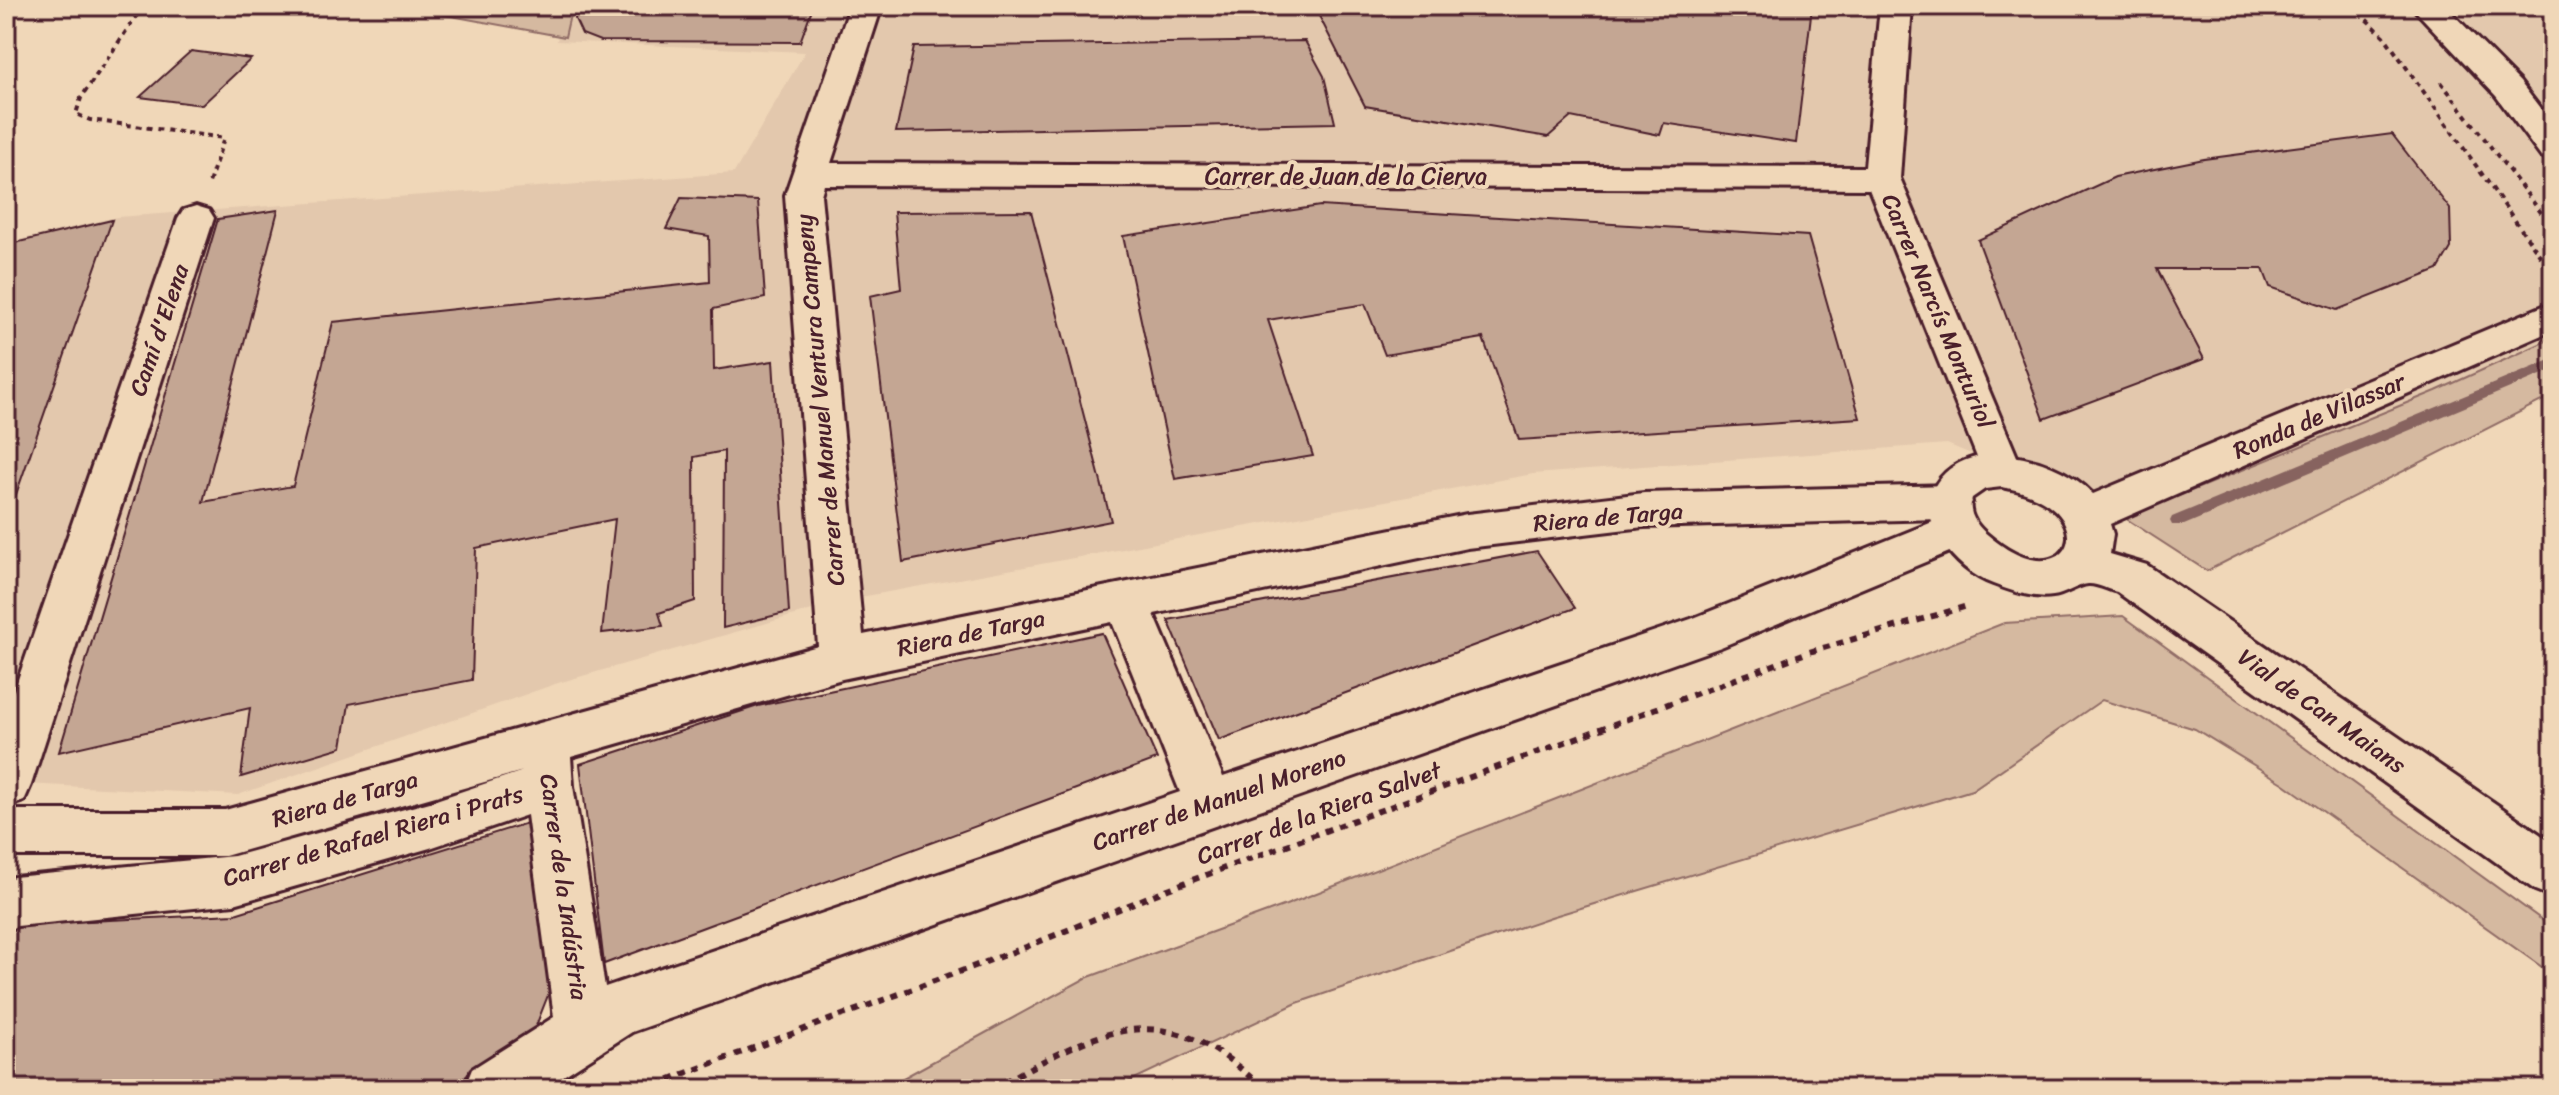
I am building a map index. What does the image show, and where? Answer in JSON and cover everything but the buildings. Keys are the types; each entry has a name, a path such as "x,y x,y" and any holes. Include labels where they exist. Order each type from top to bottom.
{"street":[{"name":"Carrer de Manuel Ventura Campeny","path":"842,659 803,195 866,6"},
{"name":"Carrer Narcís Monturiol","path":"1896,6 1882,178 2002,471"},
{"path":"2427,6 2508,89 2553,149"},
{"name":"Carrer de Juan de la Cierva","path":"810,174 1882,178"},
{"name":"Camí d'Elena","path":"6,785 196,218"},
{"name":"Ronda de Vilassar","path":"2085,516 2553,315"},
{"path":"2002,471 2050,484 2071,498 2085,516 2093,543 2084,565 2068,575 2046,579 2020,576 1990,565 1970,549 1953,517 1958,487 1972,476 2002,471"},
{"name":"Riera de Targa","path":"6,833 225,833 548,764 842,659 1467,531 1644,510 1953,517"},
{"name":"Carrer de Manuel Moreno","path":"492,1089 616,1010 1705,633 1953,517"},
{"name":"Vial de Can Maians","path":"2084,565 2131,578 2553,873"},
{"path":"1126,601 1209,803"},
{"name":"Carrer de Rafael Riera i Prats","path":"6,906 14,902 234,880 430,825 548,764"},
{"name":"Carrer de la Indústria","path":"548,764 584,1031"}],"path":[{"path":"143,6 81,98 76,114 90,120 224,138 196,218"},
{"path":"2352,6 2384,36 2553,274"},
{"path":"2437,77 2553,228"},
{"name":"Carrer de la Riera Salvet","path":"643,1089 1026,947 1168,889 1806,653 1972,605 1990,565"},
{"path":"992,1089 1085,1039 1140,1027 1199,1038 1246,1070 1263,1089"}],"shaded area":[{"path":"397,6 572,6 565,37"},
{"path":"562,6 2553,6 2553,338 2436,391 2125,518 1947,444 1533,474 850,599 558,683 238,795 6,783 6,243 117,217 734,173 805,52 557,41"},
{"path":"2553,338 2553,395 2207,571 2125,518 2436,391"},
{"path":"2123,616 2553,928 2553,975 2283,783 2195,729 2102,700 1972,790 1551,917 1297,1003 1113,1089 883,1089 1086,978 1286,905 2004,623"}],"waterway":[{"path":"2178,521 2553,364"}]}
